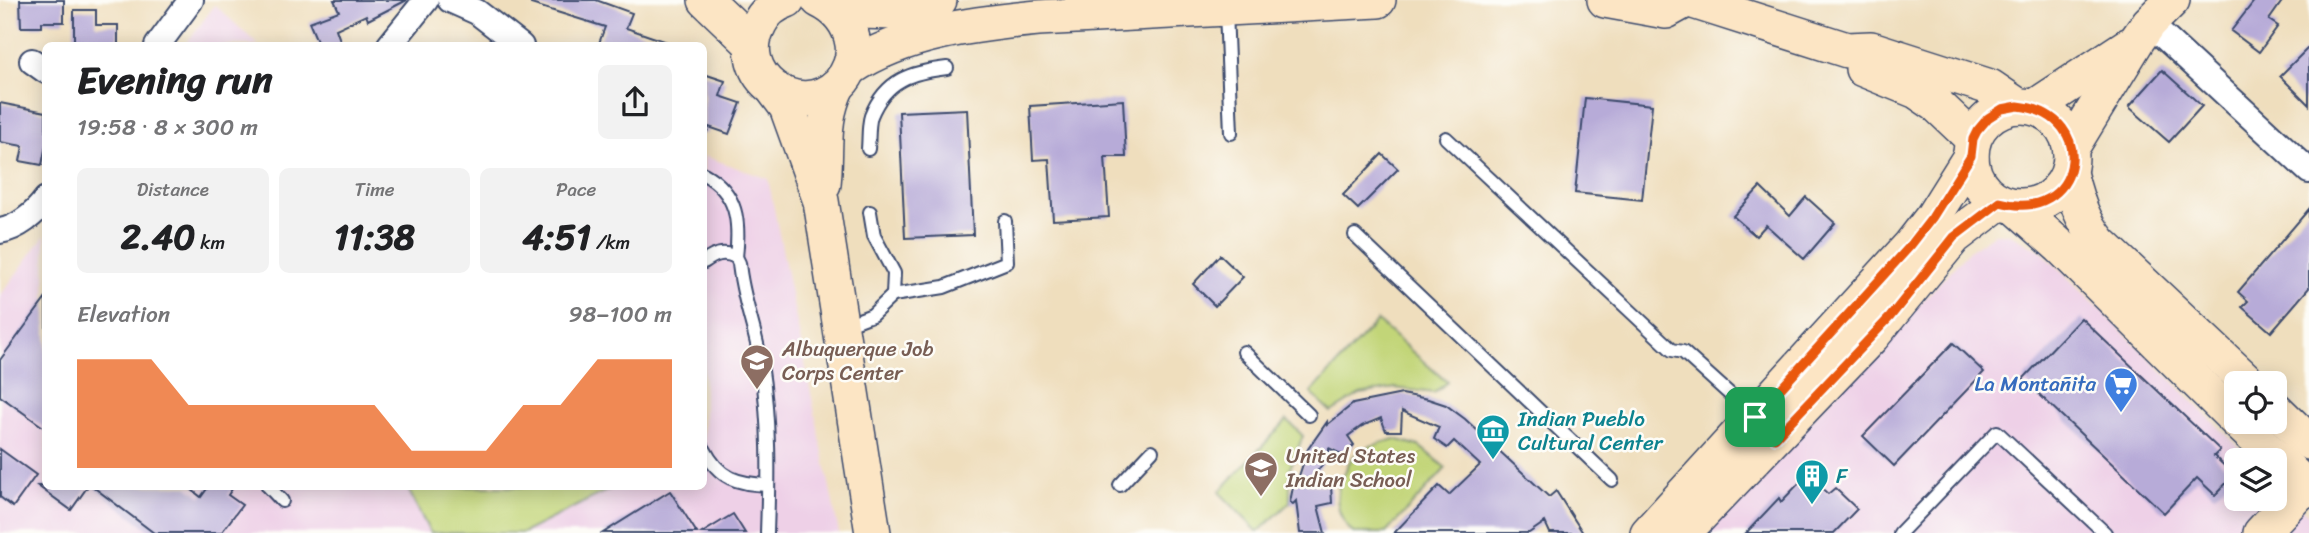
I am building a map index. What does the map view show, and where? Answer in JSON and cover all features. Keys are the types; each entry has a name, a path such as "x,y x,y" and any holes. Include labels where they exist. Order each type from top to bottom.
{"main road":[{"path":"706,0 752,44"},
{"path":"825,3 859,11 895,12 939,0"},
{"path":"775,91 807,99 823,95 870,55 943,31 987,23 1226,4 1378,0"},
{"path":"1605,0 1666,11 1712,3 1847,50 1871,49 1990,87 2026,106 2050,114 2062,126 2084,221 2100,243 2236,371"},
{"path":"781,1 761,19 752,44 753,57 757,71 787,107 821,201 873,533"},
{"path":"821,201 825,166 825,123 829,102 854,51 852,34 844,18 825,3"},
{"path":"1683,533 1932,218 1988,118 2002,109 2026,106 2153,21"},
{"path":"1648,533 1890,317 1954,237 2008,204 2033,205 2048,199 2060,189 2070,161 2153,21"},
{"path":"1847,50 1865,71 1917,91 1936,104 1972,147 1971,163 1976,179 1986,192 2008,204 2070,256 2224,408"},
{"path":"2287,421 2309,442"},
{"path":"2251,434 2308,486 2261,533"}],"street":[{"path":"161,42 191,0"},
{"path":"392,42 426,0"},
{"path":"450,0 477,12 516,42"},
{"path":"2153,21 2309,171"},
{"path":"4,231 37,211 42,205"}],"lane":[{"path":"1226,4 1231,133"},
{"path":"868,149 870,117 884,94 898,80 919,71 947,68"},
{"path":"1446,138 1672,350 1683,352 1765,428"},
{"path":"707,176 732,200 739,229 736,257 760,361 767,413 767,533"},
{"path":"870,212 874,236 894,273 893,295"},
{"path":"840,327 872,315 893,295 944,288 1007,262 1005,221"},
{"path":"1355,235 1612,480"},
{"path":"707,260 727,253 736,257"},
{"path":"1244,352 1309,415"},
{"path":"1900,533 1997,432 2105,533"},
{"path":"1120,485 1152,451"},
{"path":"707,454 715,467 726,476 743,484 768,485"},
{"path":"272,490 282,501"}],"shaded area":[{"path":"215,5 255,42 187,42"},
{"name":"Albuquerque Job Corps Center","path":"707,157 768,179 839,533 0,533 0,296 42,239 42,490 707,490"},
{"path":"1994,234 2010,234 2040,250 2240,448 2224,448 2224,511 2287,511 2287,494 2309,515 2309,533 1706,533 1970,250"}],"green space":[{"path":"1377,321 1447,382 1434,393 1395,388 1360,394 1331,412 1311,393"},
{"path":"1287,420 1303,436 1290,468 1290,502 1258,532 1219,492"},
{"path":"1395,439 1419,446 1446,468 1386,533 1353,533 1339,511 1341,480 1357,453"},
{"path":"408,490 608,490 523,533 430,533"}],"building":[{"path":"20,0 64,0 64,22 42,22 42,27 21,27"},
{"path":"334,0 407,0 368,20 366,15 336,29 341,42 317,42 309,22 339,11"},
{"path":"531,0 596,0 632,13 626,28 667,42 599,42 605,27 531,4"},
{"path":"2255,0 2283,0 2269,20 2278,26 2259,52 2231,31"},
{"path":"74,10 96,10 96,25 118,25 118,42 74,42"},
{"path":"2309,47 2309,105 2280,76"},
{"path":"2162,70 2202,106 2169,142 2129,107"},
{"path":"707,75 725,81 720,96 741,103 729,134 709,127 707,132"},
{"path":"1585,98 1652,105 1642,200 1575,193"},
{"path":"1123,100 1126,157 1105,157 1109,217 1053,220 1049,159 1033,160 1030,106"},
{"path":"0,103 42,111 42,165 20,161 23,146 0,142"},
{"path":"967,109 973,235 905,238 899,112"},
{"path":"1382,154 1398,169 1358,209 1343,195"},
{"path":"1760,187 1790,216 1806,197 1835,223 1804,259 1766,225 1756,236 1733,216"},
{"path":"2309,209 2309,288 2271,332 2242,307 2248,301 2238,292"},
{"path":"1220,255 1243,277 1215,306 1193,284"},
{"path":"42,303 42,426 0,396 0,360"},
{"name":"La Montañita","path":"2081,318 2220,450 2214,456 2224,466 2224,486 2215,495 2197,478 2164,513 2023,379"},
{"path":"1953,343 1984,372 1894,466 1863,436"},
{"name":"Indian Pueblo Cultural Center","path":"1402,394 1446,405 1465,419 1549,497 1556,491 1583,533 1550,533 1545,522 1529,533 1394,533 1439,486 1449,495 1480,465 1454,441 1447,448 1434,439 1439,427 1402,411 1401,431 1386,431 1381,418 1348,436 1354,445 1345,456 1329,448 1329,455 1308,484 1331,486 1332,503 1318,506 1325,533 1300,533 1296,501 1293,504 1290,502 1294,482 1297,482 1308,449 1327,422 1327,425 1353,404"},
{"path":"0,449 36,475 13,507 0,497"},
{"name":"F","path":"1807,475 1828,494 1835,488 1857,509 1834,533 1746,533 1779,498 1781,502"},
{"path":"44,490 85,490 71,510"},
{"path":"97,490 192,490 201,497 206,490 231,490 228,495 242,505 221,533 154,533"},
{"path":"670,491 697,533 603,533"},
{"path":"733,514 745,533 702,533"}],"place":[{"name":"Albuquerque Job Corps Center","path":"757,391"},
{"name":"La Montañita","path":"2121,414"},
{"name":"Indian Pueblo Cultural Center","path":"1493,461"},
{"name":"United States Indian School","path":"1261,498"},
{"name":"F","path":"1812,506"}],"route":[{"path":"2035,107 2050,114 2062,126 2070,141 2072,157 2069,173 2060,189 2048,199 2033,205 2016,207 2000,202 1954,237 1890,317 1775,438 1755,417 1911,245 1932,218 1971,156 1973,139 1988,118 2002,109 2035,107"}]}
